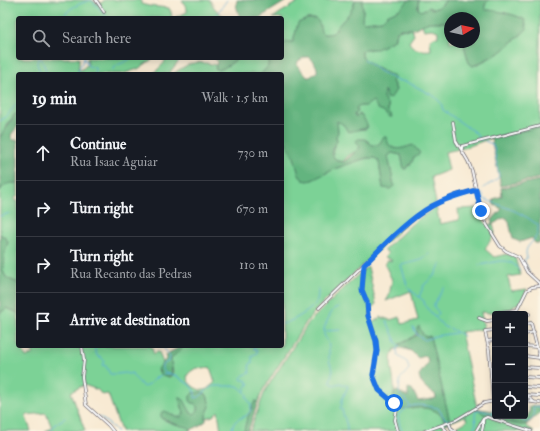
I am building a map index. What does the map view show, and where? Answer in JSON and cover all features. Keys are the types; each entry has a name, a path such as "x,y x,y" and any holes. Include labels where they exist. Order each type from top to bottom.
{"street":[{"path":"96,0 104,12"},
{"path":"453,122 456,140 462,149 472,171 481,211 487,226 496,240 506,251 519,257 527,272 540,285 528,289 517,310 508,311"},
{"path":"462,149 462,146 540,126"},
{"path":"319,308 380,249 417,216 432,206 456,195 476,190"},
{"path":"364,265 362,290 367,302 368,316 376,341 377,351 373,375 379,390 392,401 397,409 395,420 398,431"},
{"path":"479,318 487,321 492,320"},
{"path":"528,324 531,323 540,358 528,356"},
{"path":"492,331 485,332 488,341 492,383"},
{"path":"528,333 534,332"},
{"path":"488,341 492,340"},
{"path":"528,346 538,347"},
{"path":"82,348 84,360 82,377 86,405 108,425 112,431"},
{"path":"528,366 540,368"},
{"path":"528,377 540,378"},
{"path":"528,387 540,388"},
{"path":"528,394 540,396"},
{"path":"528,397 534,402"},
{"path":"425,431 463,417 484,403 492,401"},
{"path":"528,401 540,403"},
{"path":"476,431 482,419 488,417 531,431"},
{"path":"482,419 482,431"},
{"path":"449,423 451,428 455,431"},
{"path":"442,426 447,431"}],"green space":[{"path":"0,0 92,0 98,4 104,0 141,0 141,4 169,8 172,16 16,16 16,60 79,60 78,70 81,70 88,64 87,60 151,60 138,69 128,72 16,72 16,114 10,120 0,137"},
{"path":"182,0 210,0 217,11 224,16 178,16 187,12"},
{"path":"237,0 288,0 262,16 239,16 236,5"},
{"path":"302,0 355,0 351,11 333,33 322,33 320,25 316,19 307,19 298,23 293,42 284,44 284,16 276,16"},
{"path":"355,0 362,0 362,20 364,22 382,20 387,15 400,9 409,0 418,0 418,9 421,11 429,7 434,9 442,5 446,0 489,0 485,6 486,10 506,13 525,20 527,29 501,52 473,66 469,63 465,48 480,48 480,12 444,12 444,22 429,22 413,29 400,29 396,32 394,40 377,49 364,49 362,51 362,57 376,68 396,77 392,81 396,90 390,99 386,98 384,91 383,98 388,105 388,111 392,117 378,109 373,101 366,106 360,106 356,109 357,111 354,115 356,118 358,115 361,115 367,124 367,128 348,132 344,125 337,121 337,141 332,154 337,161 344,162 359,148 360,146 356,141 358,139 365,139 372,145 376,145 380,143 383,137 386,137 389,145 398,149 413,145 420,153 414,157 411,164 408,165 406,169 404,169 401,155 392,153 388,156 394,185 390,189 383,188 379,162 374,158 366,158 337,168 312,180 303,180 299,175 294,157 284,140 284,72 263,72 268,66 269,60 284,60 284,44 293,42 298,23 307,19 316,19 319,22 322,33 333,33 349,14","holes":["305,57 310,57 316,66 317,72 310,77 307,77 297,65 298,61"]},
{"path":"362,0 409,0 400,9 387,15 382,20 364,22 362,20"},
{"path":"418,0 446,0 439,7 433,9 427,8 419,11"},
{"path":"489,0 540,0 540,127 491,138 464,148 445,152 449,170 431,177 436,203 428,207 406,224 319,307 307,321 263,390 258,402 255,401 246,422 244,431 221,431 218,411 213,416 206,418 210,406 207,395 199,392 190,396 192,403 197,404 198,406 198,410 194,414 191,413 187,406 179,399 184,413 182,417 162,419 188,427 190,431 121,431 108,394 102,395 98,390 84,385 71,392 85,431 45,431 52,428 46,413 26,415 31,431 0,431 0,313 7,308 16,312 16,348 22,348 26,357 33,354 32,348 152,348 154,354 159,352 163,363 158,371 165,377 170,377 173,372 171,359 182,348 284,348 284,140 294,157 299,175 312,180 351,163 367,158 376,158 379,162 383,188 394,185 388,156 392,153 401,155 404,169 411,164 414,157 420,153 408,148 392,148 382,140 377,145 372,145 368,141 357,143 360,146 359,148 342,162 338,161 333,156 333,149 338,131 337,120 344,125 348,132 366,129 368,127 361,115 358,114 356,118 354,115 357,111 356,109 360,106 364,106 372,100 389,116 390,113 388,112 388,105 383,97 385,91 386,96 390,99 396,89 392,81 394,76 368,63 362,55 362,51 381,47 394,40 400,29 412,29 414,35 409,42 413,47 431,50 430,40 434,37 438,37 438,31 432,29 424,30 422,25 429,22 444,22 444,48 465,48 469,63 473,66 476,65 501,52 522,34 525,20 506,13 486,10 485,6","holes":["210,367 215,382 205,390 198,389 191,385 187,379 190,372 196,368 204,369"]},
{"path":"165,60 179,60 170,72 155,72"},
{"path":"216,60 234,60 218,70 215,68 217,62"},
{"path":"236,60 269,60 267,67 263,72 176,72 184,67 198,62 216,65 215,68 222,69"},
{"path":"16,114 16,129 11,135 13,140 16,140 16,183 5,185 0,191 0,137"},
{"path":"540,127 540,178 501,186 491,138"},
{"path":"540,180 540,243 535,243 532,238 520,242 513,239 507,218 491,224 492,220 502,209 494,205 493,202 494,199 502,196 501,188"},
{"path":"7,183 16,183 16,282 6,277 3,270 4,255 8,242 5,237 0,234 0,191"},
{"path":"436,207 440,224 459,220 458,209 477,208 488,225 493,224 495,233 485,249 494,257 507,254 515,257 520,275 508,277 511,291 527,289 521,303 514,305 512,309 492,311 490,313 481,312 484,329 461,332 477,408 486,415 492,415 492,419 505,419 523,425 527,424 526,426 534,431 455,431 455,428 467,421 465,416 450,422 430,337 423,335 420,329 406,342 411,351 401,348 395,349 392,354 391,366 394,385 393,397 400,409 427,408 438,413 446,424 443,425 444,431 250,431 265,391 309,322 363,270 368,267 376,304 370,313 372,323 381,317 390,320 400,317 402,324 418,320 411,291 386,301 389,296 392,280 385,265 387,260 392,260 385,257 388,253 384,250 414,222"},
{"path":"0,234 5,237 8,242 3,270 7,278 16,282 16,312 7,308 0,313"},
{"path":"419,326 423,335 426,337 430,336 450,422 446,424 442,417 433,410 427,408 400,409 394,402 394,395 397,391 408,397 408,388 412,389 418,401 436,398 435,394 424,386 419,375 428,363 427,357 425,356 418,358 411,351 399,344 417,335 417,328"},
{"path":"178,348 182,348 171,359 172,375 166,377 162,376 158,369 166,359 165,355"},
{"path":"202,392 207,395 210,406 206,416 206,421 197,427 190,430 188,427 174,424 161,417 161,413 165,411 177,417 182,417 184,413 179,397 184,400 191,413 194,414 198,409 198,406 190,401 190,396 193,393"},
{"path":"255,401 258,402 248,431 244,431 247,419"},
{"path":"532,405 540,406 540,413 527,424 520,425 498,419 528,419 530,407"},
{"path":"477,408 492,411 492,415 490,414 484,415"}],"waterway":[{"path":"64,16 71,9 90,0"},
{"path":"91,0 106,16"},
{"path":"215,16 227,0"},
{"path":"364,59 379,71 396,80 407,82 434,96 441,103 443,110 477,134 478,138 482,140"},
{"path":"38,60 37,64 40,72"},
{"path":"42,60 46,72"},
{"path":"78,72 83,60"},
{"path":"85,60 88,66 95,68 95,72"},
{"path":"112,70 128,60"},
{"path":"0,121 6,117 16,104"},
{"path":"483,188 499,177 494,148 492,144 485,141"},
{"path":"482,193 484,199 515,211 538,225 538,231 527,249 527,257 524,261 529,271"},
{"path":"0,216 10,213"},
{"path":"429,254 418,261 401,265 408,288 424,301 425,306 444,327 464,336"},
{"path":"479,265 506,261 516,266 520,271"},
{"path":"419,297 424,285 435,275 441,264"},
{"path":"436,317 439,313 434,307 434,304 444,287"},
{"path":"284,324 307,312 315,304 318,297 318,288"},
{"path":"339,307 335,308 328,318 324,332 329,346 329,359 333,370 330,382 334,385 340,383 348,386 340,408 342,409 347,425 347,431"},
{"path":"387,321 397,344 400,346 397,349 398,356 407,362 409,369 400,379 399,392 401,397 407,401 410,406"},
{"path":"413,327 417,335 425,340 435,336 456,333"},
{"path":"324,331 341,330"},
{"path":"95,348 97,356 101,357 105,362 102,365 106,366 110,374 132,373 143,387 147,386 157,377 169,373"},
{"path":"164,348 170,357 169,361 162,365 162,370 176,376 190,385 195,392 195,398 199,397 211,387 215,386 238,386 246,393"},
{"path":"245,391 245,387 249,385 249,383 241,378 250,373 249,368 250,364 252,363 252,356 257,353 257,350 254,348"},
{"path":"232,431 235,422 248,414 250,410 251,405 247,399 247,394"},
{"path":"403,431 400,427 398,416 402,411 416,405 438,408 445,419 449,420"},
{"path":"519,419 527,422 531,420 534,417 533,407 540,407"},
{"path":"470,431 476,425 476,410 492,413"},
{"path":"100,417 117,431"},
{"path":"51,431 55,424 65,418"},
{"path":"451,424 454,428 463,431"}],"route":[{"path":"394,403 381,394 373,375 377,351 372,325 368,316 368,305 362,290 364,265 411,221 434,205 456,195 476,190 481,211"}]}
